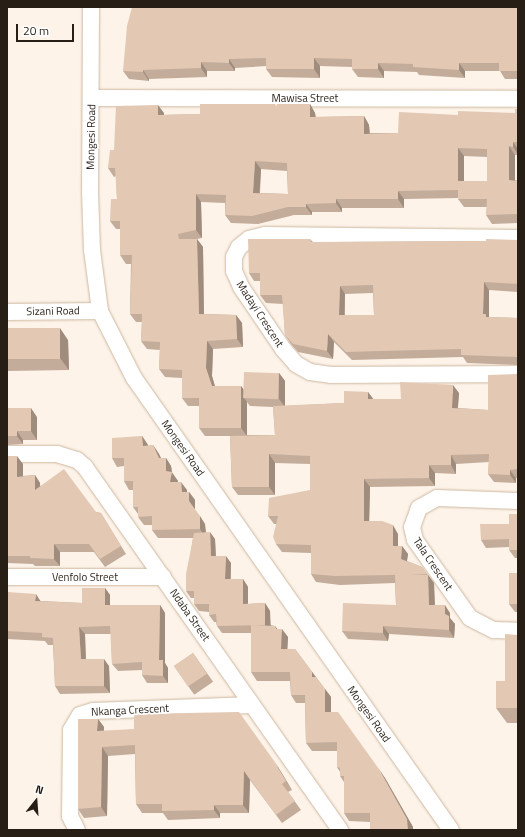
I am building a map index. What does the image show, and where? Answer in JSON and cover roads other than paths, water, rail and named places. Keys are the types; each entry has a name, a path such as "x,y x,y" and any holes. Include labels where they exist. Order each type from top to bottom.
{"street":[{"name":"Mongesi Road","path":"91,7 92,98 90,191 92,250 100,311 134,378 451,830"},
{"name":"Mawisa Street","path":"92,98 518,98"},
{"name":"Madayi Crescent","path":"518,238 265,235 249,239 239,247 234,257 234,271 240,287 282,349 296,364 310,372 331,375 518,374"},
{"name":"Sizani Road","path":"7,312 100,311"},
{"name":"Ndaba Street","path":"7,454 57,454 77,460 85,467 164,577 340,830"},
{"name":"Tala Crescent","path":"518,501 436,498 419,508 412,528 415,540 470,618 484,627 494,630 518,631"},
{"name":"Venfolo Street","path":"7,577 164,577"},
{"name":"Nkanga Crescent","path":"77,830 70,816 71,730 80,715 93,711 252,705"}]}
